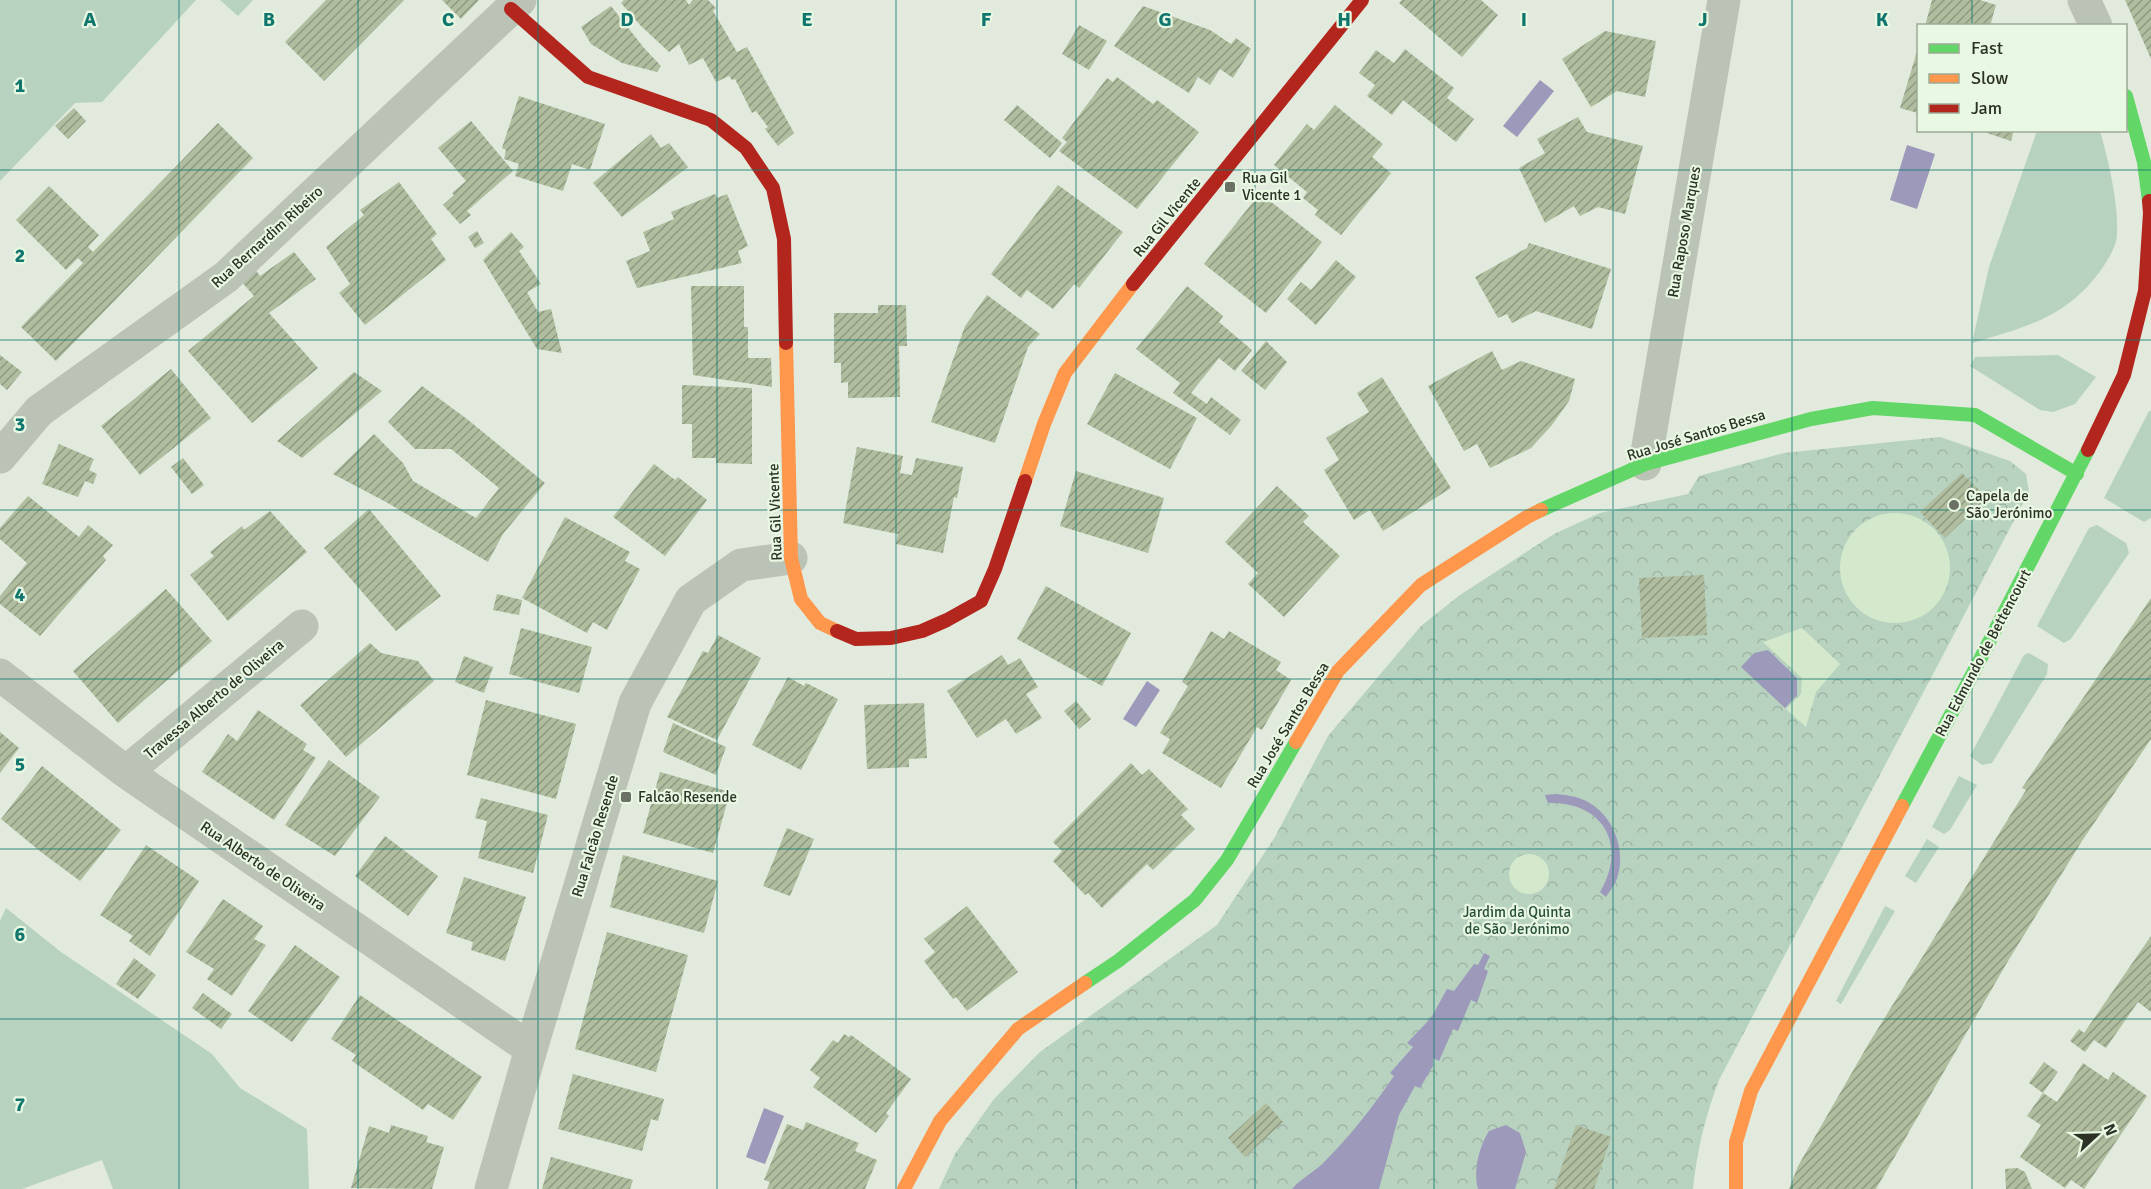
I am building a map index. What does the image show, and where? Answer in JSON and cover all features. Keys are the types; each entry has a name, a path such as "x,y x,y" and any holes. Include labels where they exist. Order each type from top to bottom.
{"street":[{"name":"Rua Gil Vicente","path":"515,4 588,77 711,120 746,148 773,188 784,239 791,558 801,599 820,623 856,639 891,638 922,630 947,620 981,601 999,559 1044,424 1065,373 1112,310 1362,0"},
{"name":"Rua Raposo Marques","path":"1645,464 1724,0"},
{"path":"2084,0 2095,24"},
{"name":"Rua Bernardim Ribeiro","path":"0,457 39,411 226,277 515,4"},
{"name":"Rua Edmundo de Bettencourt","path":"1736,1189 1736,1142 1751,1091 2077,474 2124,375 2145,291 2150,213 2144,162 2127,100"},
{"name":"Rua José Santos Bessa","path":"904,1189 940,1121 1018,1029 1118,961 1195,900 1227,860 1338,671 1421,585 1527,517 1645,464 1810,419 1873,408 1975,415 2077,474"},
{"name":"Rua Falcão Resende","path":"491,1189 635,703 691,600 741,565 791,558"},
{"name":"Travessa Alberto de Oliveira","path":"126,772 302,626"},
{"name":"Rua Alberto de Oliveira","path":"0,675 126,772 531,1049"}],"green space":[{"path":"0,0 196,0 102,102 75,103 0,181"},
{"path":"220,0 253,0 238,16"},
{"path":"2037,132 2100,132 2115,196 2117,234 2112,251 2090,284 2076,298 2045,318 1972,343 1989,267"},
{"path":"2058,355 2096,377 2075,404 2053,412 2040,410 1970,366 1975,357"},
{"path":"2151,411 2151,518 2144,522 2104,498"},
{"name":"Jardim da Quinta de São Jerónimo","path":"1940,437 2010,461 2026,474 2029,492 1719,1080 1702,1134 1693,1189 939,1189 955,1154 994,1099 1040,1052 1217,925 1275,837 1328,736 1421,626 1460,595 1554,534 1600,513 1688,494 1699,476 1784,453"},
{"path":"2097,525 2126,543 2129,553 2071,639 2064,643 2037,626 2089,528"},
{"path":"2029,653 2048,664 2047,674 1992,763 1982,765 1970,756 2024,655"},
{"path":"1959,776 1977,785 1950,830 1944,834 1932,827"},
{"path":"1927,839 1939,847 1916,883 1905,876"},
{"path":"1885,906 1895,911 1841,1004 1836,1001"},
{"path":"6,908 61,952 212,1054 240,1088 307,1129 309,1189 113,1189 102,1160 22,1189 0,1189 0,921"}],"shaded area":[{"path":"1540,80 1554,91 1517,137 1503,126"},
{"path":"1907,145 1935,154 1917,209 1890,200"},
{"path":"1895,513 1916,517 1934,529 1946,547 1950,568 1946,589 1934,607 1916,619 1895,623 1874,619 1856,607 1844,589 1840,568 1844,547 1856,529 1874,517"},
{"path":"1802,628 1840,664 1816,692 1806,727 1786,709 1801,694 1802,678 1763,642"},
{"path":"1768,650 1797,678 1797,695 1785,708 1741,667 1754,653"},
{"path":"1147,681 1160,690 1136,727 1123,719"},
{"path":"1556,794 1584,800 1594,806 1610,823 1619,846 1620,858 1615,883 1606,897 1600,892 1608,875 1611,858 1610,843 1605,829 1596,818 1583,809 1567,804 1548,803 1545,795"},
{"path":"1529,854 1537,855 1543,860 1548,866 1548,882 1543,888 1537,893 1529,894 1521,893 1515,888 1510,882 1509,874 1510,866 1515,860 1521,855"},
{"path":"1484,953 1490,956 1484,969 1488,971 1477,1003 1471,1000 1458,1031 1453,1029 1439,1061 1433,1058 1433,1066 1420,1088 1415,1086 1399,1115 1379,1189 1292,1189 1323,1163 1345,1140 1394,1076 1390,1073 1413,1047 1407,1043 1431,1018 1447,989 1454,991 1474,964 1478,965"},
{"path":"764,1108 784,1116 765,1164 746,1157"},
{"path":"1506,1125 1520,1133 1526,1152 1515,1189 1478,1189 1477,1167 1482,1144 1489,1131"}],"building":[{"path":"326,0 404,0 324,81 285,42"},
{"path":"442,0 479,0 461,19"},
{"path":"624,0 686,0 689,5 693,0 708,0 716,8 713,11 737,52 747,47 794,133 778,146 765,129 768,127 756,111 752,113 735,79 732,80 729,76 716,82 703,58 689,65 679,44 669,52 641,26 621,3"},
{"path":"1402,0 1481,0 1498,15 1462,57 1399,3"},
{"path":"1932,0 1980,0 1996,5 1991,24 1926,24"},
{"path":"2125,0 2151,0 2151,59 2137,27"},
{"path":"611,6 661,66 657,72 622,63 591,44 581,27"},
{"path":"1143,6 1210,30 1231,44 1236,38 1251,49 1233,78 1220,69 1210,85 1198,77 1189,93 1114,46"},
{"path":"1079,25 1107,41 1089,70 1062,54"},
{"path":"1605,31 1656,41 1645,97 1617,91 1591,107 1562,59"},
{"path":"1405,49 1454,88 1447,98 1474,119 1456,142 1403,100 1392,115 1367,96 1375,85 1359,73 1376,50 1394,63"},
{"path":"1917,51 1917,113 1900,108"},
{"path":"1117,77 1153,104 1157,100 1199,132 1137,209 1059,151 1067,142 1062,138 1107,78 1113,82"},
{"path":"519,96 605,124 590,170 572,164 563,191 515,176 519,164 504,159 506,150 502,148"},
{"path":"1017,105 1062,143 1050,158 1004,120"},
{"path":"1335,105 1383,144 1372,157 1391,173 1341,235 1315,215 1318,210 1303,198 1307,192 1274,165 1307,124 1314,130"},
{"path":"74,108 86,121 68,139 55,126"},
{"path":"1578,117 1587,132 1643,146 1625,214 1598,207 1580,216 1574,206 1545,223 1519,168 1545,153 1537,139"},
{"path":"471,121 513,171 467,211 471,215 460,224 443,205 454,195 452,193 466,181 438,148"},
{"path":"218,123 253,158 56,361 21,327 83,263 78,258 66,270 16,220 49,186 99,235 88,247 93,252"},
{"path":"1984,132 2013,132 2011,141"},
{"path":"651,134 661,148 669,143 688,167 622,217 593,183"},
{"path":"399,182 437,234 431,239 446,260 365,325 339,293 350,284 326,247 364,215 360,210"},
{"path":"1058,185 1123,232 1079,288 1074,284 1053,309 1027,290 1021,298 991,274"},
{"path":"1260,193 1322,242 1266,313 1204,264"},
{"path":"715,194 717,198 727,194 748,246 738,251 742,263 637,288 626,261 650,251 643,232 674,219 671,212"},
{"path":"477,231 484,243 475,248 468,237"},
{"path":"511,232 524,247 519,251 541,284 527,292 538,312 551,309 562,353 537,349 483,260"},
{"path":"1529,243 1611,269 1592,329 1536,311 1512,323 1507,314 1498,318 1475,277 1527,248"},
{"path":"294,252 316,279 269,313 318,368 252,423 188,351 254,296 239,279 254,268 260,276"},
{"path":"1336,260 1356,277 1316,325 1287,299 1301,282 1311,290"},
{"path":"691,286 744,286 744,327 748,327 748,358 771,358 772,387 693,375"},
{"path":"1187,286 1223,316 1219,322 1252,350 1235,371 1219,358 1191,393 1207,404 1211,397 1241,420 1230,435 1173,393 1180,383 1136,349"},
{"path":"987,295 1040,334 1028,347 995,443 931,422 965,326"},
{"path":"878,305 906,305 907,346 899,346 900,397 848,398 848,382 841,383 841,363 834,363 834,313 878,313"},
{"path":"1266,341 1287,362 1265,390 1241,371"},
{"path":"1492,351 1502,370 1521,361 1575,379 1569,401 1552,425 1531,448 1490,468 1477,444 1464,451 1428,386"},
{"path":"0,355 22,372 7,390 0,384"},
{"path":"171,369 211,418 140,475 101,426"},
{"path":"354,372 382,391 302,458 277,441"},
{"path":"1115,373 1197,418 1170,469 1087,424"},
{"path":"1382,377 1451,488 1383,531 1370,510 1354,520 1324,470 1339,460 1326,438 1369,412 1357,393"},
{"path":"682,385 752,388 752,464 716,463 716,458 692,458 692,424 682,424"},
{"path":"422,386 467,419 545,483 503,534 488,562 386,502 333,474 374,434 403,463 413,481 476,518 499,488 451,449 415,449 388,422"},
{"path":"59,444 94,459 89,470 97,474 93,484 85,481 78,497 42,484"},
{"path":"857,447 903,456 900,473 912,475 916,458 963,467 957,498 954,497 943,553 896,544 898,534 843,523"},
{"path":"183,458 204,485 192,494 171,467"},
{"path":"654,464 675,480 678,477 707,500 665,556 613,517"},
{"path":"1076,471 1164,498 1148,553 1060,526"},
{"name":"Capela de São Jerónimo","path":"1962,473 1987,498 1945,538 1920,512"},
{"path":"1277,486 1309,516 1303,522 1340,556 1284,617 1248,584 1258,573 1225,542"},
{"path":"28,496 79,537 88,525 113,545 103,556 106,560 40,636 0,604 0,596 27,563 0,539 0,528"},
{"path":"369,509 441,596 396,631 324,548"},
{"path":"270,511 307,552 228,621 190,575 214,556 210,552 242,526 244,530"},
{"path":"565,517 630,552 625,561 640,569 607,630 593,622 587,633 522,598"},
{"path":"1704,575 1707,635 1642,638 1639,578"},
{"path":"1046,586 1131,633 1102,686 1017,639"},
{"path":"166,589 212,641 118,723 73,671"},
{"path":"497,594 522,600 519,615 493,610"},
{"path":"2151,598 2151,739 2082,841 2008,961 1876,1189 1789,1189 1798,1166 1869,1043 2026,790 2022,788"},
{"path":"521,628 592,647 579,693 509,674"},
{"path":"1211,631 1224,639 1229,631 1281,662 1276,670 1291,680 1262,730 1257,727 1221,788 1162,753 1170,739 1160,733 1188,686 1182,682"},
{"path":"718,635 761,658 717,740 667,717 703,651 708,653"},
{"path":"370,643 381,653 418,661 434,681 346,757 300,705"},
{"path":"1002,655 1008,665 1020,658 1038,687 1026,694 1042,718 1016,734 1006,719 977,738 947,691"},
{"path":"464,656 493,667 484,693 455,682"},
{"path":"788,677 838,699 801,770 752,745"},
{"path":"486,700 576,724 556,799 467,775"},
{"path":"1076,701 1091,719 1079,729 1064,711"},
{"path":"924,703 927,758 909,759 909,767 867,769 864,705"},
{"path":"258,710 307,744 303,750 316,758 274,820 202,772 228,734 237,741"},
{"path":"673,723 726,747 716,775 663,752"},
{"path":"0,732 19,748 0,773"},
{"path":"329,760 380,797 335,856 285,825"},
{"path":"1131,763 1142,775 1149,769 1188,809 1181,815 1195,829 1153,870 1147,864 1102,908 1088,893 1085,895 1053,861 1062,851 1053,842"},
{"path":"42,766 121,830 80,881 1,819"},
{"path":"660,772 730,792 713,853 643,833"},
{"path":"481,798 548,815 533,873 478,858 487,821 475,818"},
{"path":"787,828 814,839 790,896 763,886"},
{"path":"385,836 438,876 408,916 355,876"},
{"path":"146,845 199,881 150,956 129,941 133,936 100,915"},
{"path":"623,855 718,881 704,933 610,907"},
{"path":"464,877 526,897 505,961 471,950 473,942 446,933"},
{"path":"223,899 263,926 254,939 266,945 232,996 207,979 214,969 186,952"},
{"path":"967,906 1018,972 967,1011 956,997 953,999 924,961 935,952 924,939"},
{"path":"607,932 688,955 656,1072 575,1049"},
{"path":"2151,936 2151,1012 2138,1002 2106,1048 2094,1040 2085,1052 2070,1041 2079,1029 2084,1033"},
{"path":"295,945 340,977 292,1042 248,1011"},
{"path":"134,958 156,975 138,999 116,984"},
{"path":"203,993 232,1014 221,1029 192,1008"},
{"path":"360,995 482,1077 453,1120 428,1104 423,1110 352,1061 356,1055 331,1039"},
{"path":"844,1034 849,1037 851,1035 911,1079 886,1113 889,1116 876,1133 813,1087 820,1078 810,1070 833,1040 838,1043"},
{"path":"2044,1062 2058,1072 2043,1093 2029,1083"},
{"path":"2083,1063 2108,1080 2113,1072 2147,1096 2084,1189 2071,1180 2065,1188 2020,1157 2041,1125 2027,1116 2043,1093 2057,1102"},
{"path":"573,1074 664,1099 658,1121 651,1119 642,1151 558,1129"},
{"path":"1266,1103 1283,1122 1245,1157 1228,1138"},
{"path":"806,1122 859,1143 855,1151 877,1160 865,1189 767,1189 770,1182 764,1180 787,1124 803,1130"},
{"path":"391,1125 428,1136 426,1142 444,1147 432,1189 351,1188 369,1126 389,1133"},
{"path":"1576,1125 1611,1137 1594,1189 1554,1189"},
{"path":"551,1157 633,1180 630,1189 542,1189"},
{"path":"2017,1168 2025,1172 2032,1189 2006,1189 2005,1169"}],"traffic: fast":[{"path":"2127,100 2144,162 2149,201"},
{"path":"1541,510 1645,464 1811,419 1873,408 1975,415 2077,474"},
{"path":"1902,806 2088,450"},
{"path":"1085,983 1118,961 1195,900 1227,860 1296,742"}],"traffic: slow":[{"path":"1025,481 1044,424 1065,373 1133,284"},
{"path":"786,343 791,558 801,599 820,623 837,631"},
{"path":"1296,742 1338,671 1421,585 1541,510"},
{"path":"1736,1189 1736,1142 1751,1091 1902,806"},
{"path":"904,1189 940,1121 1018,1029 1085,983"}],"traffic: jam":[{"path":"1133,284 1362,0"},
{"path":"511,9 588,77 711,120 746,148 773,188 784,239 786,343"},
{"path":"2088,450 2124,375 2145,291 2149,201"},
{"path":"837,631 856,639 891,638 922,631 981,601 995,569 1025,481"}],"place":[{"name":"Rua Gil Vicente 1","path":"1230,187"},
{"name":"Capela de São Jerónimo","path":"1954,505"},
{"name":"Falcão Resende","path":"626,797"}]}
